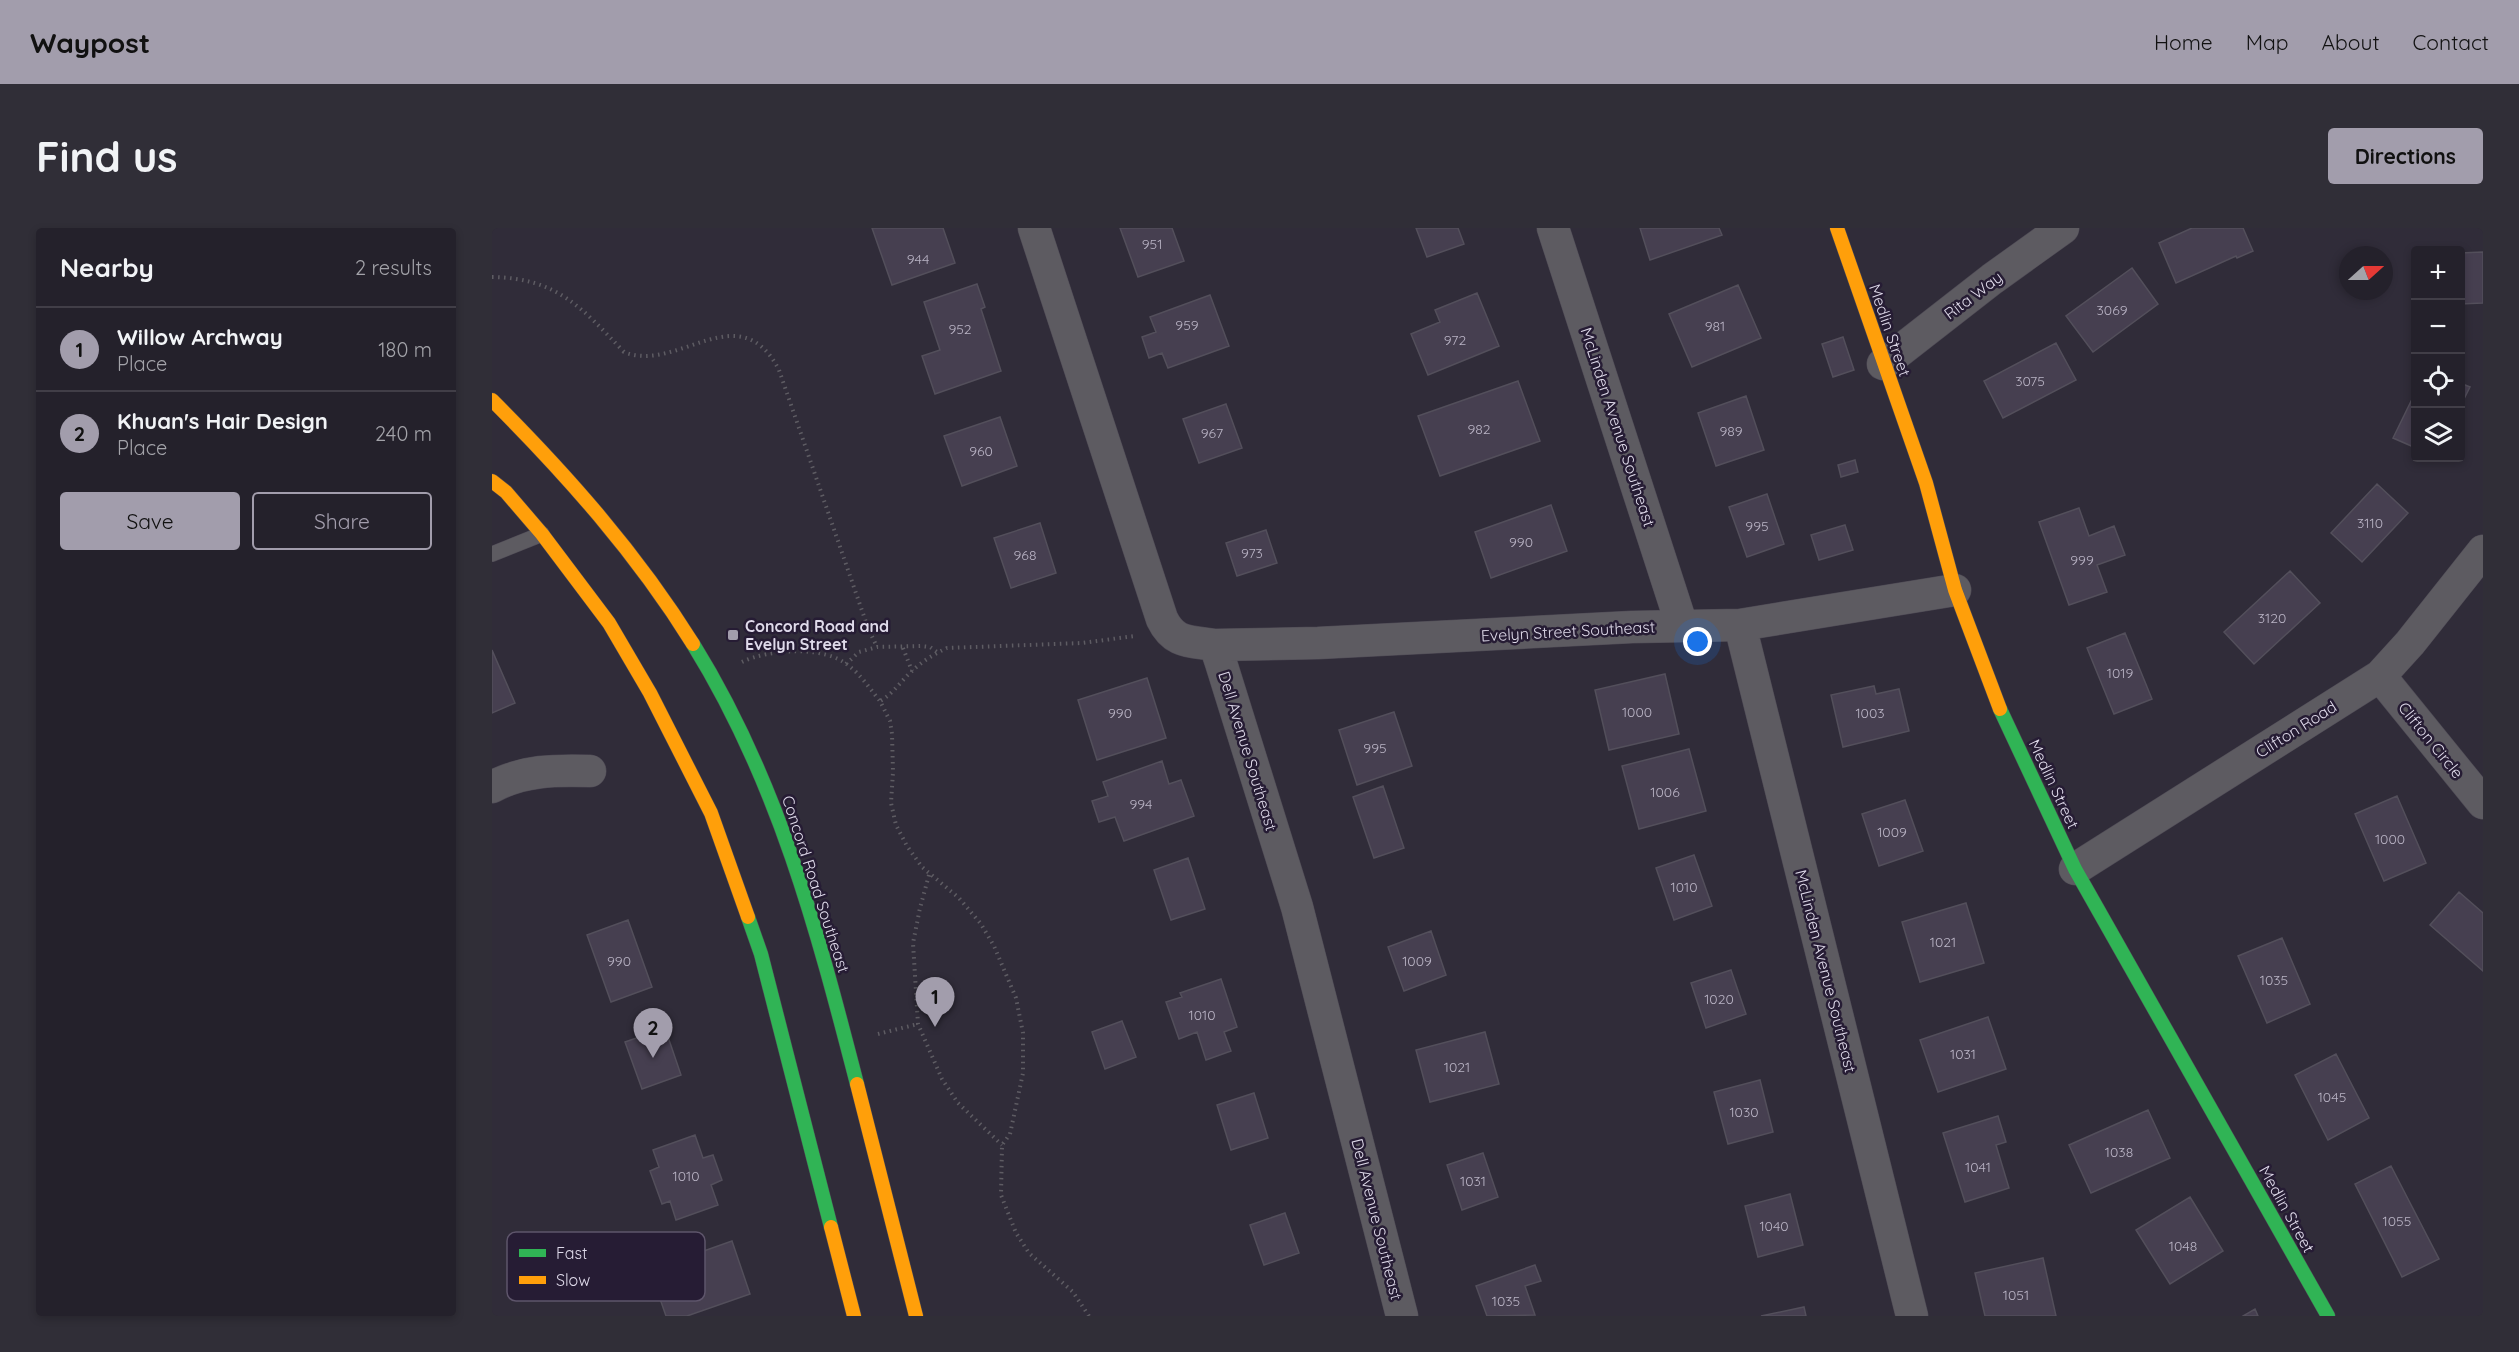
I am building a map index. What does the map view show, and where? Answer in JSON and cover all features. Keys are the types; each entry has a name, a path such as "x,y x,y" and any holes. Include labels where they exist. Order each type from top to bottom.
{"main road":[{"name":"Medlin Street","path":"1838,228 1883,364 1926,483 1955,590 1996,700 2075,869 2328,1316"},
{"name":"Concord Road Southeast","path":"492,400 565,474 620,537 666,602 704,663 759,770 789,844 822,945 916,1316"},
{"path":"492,481 506,492 542,534 609,623 650,693 711,813 761,954 854,1316"}],"street":[{"path":"1034,228 1168,631 1178,639 1215,645"},
{"name":"McLinden Avenue Southeast","path":"1554,228 1682,626"},
{"name":"Rita Way","path":"1883,364 1992,279 2063,228"},
{"name":"Clifton Road","path":"2075,869 2380,676 2410,643 2483,551"},
{"name":"Evelyn Street Southeast","path":"1215,645 1318,643 1682,626 1740,626 1955,590"},
{"name":"McLinden Avenue Southeast","path":"1740,626 1912,1316"},
{"name":"Dell Avenue Southeast","path":"1215,645 1297,907 1402,1316"},
{"name":"Clifton Circle","path":"2380,676 2483,803"},
{"path":"492,787 510,777 551,770 590,771"}],"lane":[{"path":"492,554 542,534"}],"path":[{"path":"492,277 526,280 559,292 583,309 628,354 651,356 729,335 745,337 764,349 779,370 868,628 877,647"},
{"path":"880,701 888,696 912,671 937,652 947,648 1082,644 1168,631"},
{"path":"846,664 859,652 877,647 921,646 937,652"},
{"path":"903,648 912,671"},
{"path":"736,664 753,656 788,651 827,655 846,664 880,701 890,721 892,734 893,814 907,846 929,875 959,898 981,924 994,946 1016,998 1023,1033 1022,1079 1010,1134 1002,1145 1001,1195 1016,1233 1029,1253 1073,1292 1089,1316"},
{"path":"929,875 913,943 918,1024 942,1079 958,1103 1002,1145"},
{"path":"874,1035 918,1024"}],"building":[{"path":"872,228 943,228 955,263 892,285"},
{"path":"1120,228 1172,228 1184,261 1138,277"},
{"path":"1416,228 1458,228 1464,244 1427,257"},
{"path":"1640,228 1719,228 1722,235 1650,260"},
{"path":"2192,228 2243,228 2253,251 2237,258 2236,256 2176,283 2159,243"},
{"path":"2483,252 2483,303 2465,304 2465,253"},
{"path":"2132,268 2158,304 2093,352 2066,316"},
{"path":"977,284 985,307 981,309 1001,371 935,394 922,356 940,350 924,302"},
{"path":"1738,285 1761,338 1692,367 1669,314"},
{"path":"1477,293 1499,346 1428,375 1411,334 1440,322 1435,310"},
{"path":"1210,295 1229,346 1168,368 1162,353 1149,358 1142,337 1156,332 1150,317"},
{"path":"1843,337 1854,370 1833,377 1822,344"},
{"path":"2056,343 2076,380 2003,418 1984,381"},
{"path":"1518,381 1540,441 1440,476 1418,416"},
{"path":"2465,385 2470,387 2465,397"},
{"path":"1746,396 1764,450 1716,466 1698,413"},
{"path":"2411,401 2411,446 2393,438"},
{"path":"1226,404 1242,448 1199,463 1183,419"},
{"path":"1000,417 1017,466 962,486 944,436"},
{"path":"1855,460 1858,472 1841,477 1838,465"},
{"path":"2377,484 2408,513 2362,562 2331,533"},
{"path":"1767,494 1784,544 1747,557 1729,507"},
{"path":"1551,505 1567,551 1491,578 1475,532"},
{"path":"2079,508 2089,536 2114,526 2125,555 2097,565 2107,592 2069,605 2039,522"},
{"path":"1040,523 1056,573 1011,588 994,538"},
{"path":"1845,525 1853,550 1819,560 1811,535"},
{"path":"1266,530 1277,563 1237,576 1226,543"},
{"path":"2290,571 2320,603 2254,664 2224,632"},
{"path":"2125,633 2152,699 2114,714 2087,648"},
{"path":"492,650 515,703 492,713"},
{"path":"1665,674 1679,734 1609,750 1595,690"},
{"path":"1147,678 1166,738 1097,760 1078,700"},
{"path":"1874,686 1876,694 1899,689 1909,731 1843,747 1831,695"},
{"path":"1394,712 1412,766 1357,785 1339,730"},
{"path":"1689,749 1706,811 1639,829 1622,766"},
{"path":"1162,761 1169,784 1181,780 1194,816 1124,841 1115,817 1099,822 1092,801 1108,796 1103,782"},
{"path":"1383,786 1404,848 1374,858 1353,797"},
{"path":"2397,796 2426,863 2384,881 2355,814"},
{"path":"1905,800 1923,851 1879,866 1862,814"},
{"path":"1694,855 1712,906 1674,920 1656,868"},
{"path":"1188,858 1205,909 1171,920 1154,870"},
{"path":"2459,892 2483,913 2483,971 2430,925"},
{"path":"1966,903 1984,963 1920,982 1902,922"},
{"path":"628,920 652,987 611,1002 587,935"},
{"path":"1431,931 1446,975 1404,991 1388,947"},
{"path":"2282,938 2310,1004 2267,1023 2238,956"},
{"path":"1731,970 1746,1014 1706,1028 1691,983"},
{"path":"1221,979 1237,1027 1224,1032 1231,1051 1206,1060 1197,1032 1179,1039 1166,1002 1182,997 1180,993"},
{"path":"1988,1017 2006,1069 1938,1092 1920,1040"},
{"path":"1122,1021 1136,1057 1105,1069 1092,1032"},
{"path":"665,1028 681,1075 642,1089 625,1042"},
{"path":"1485,1032 1499,1084 1430,1102 1416,1050"},
{"path":"2336,1054 2369,1118 2328,1140 2295,1075"},
{"path":"1760,1080 1773,1132 1728,1144 1714,1092"},
{"path":"1254,1093 1268,1138 1231,1150 1217,1105"},
{"path":"2148,1110 2170,1158 2091,1193 2069,1145"},
{"path":"1998,1116 2006,1142 1996,1145 2009,1188 1965,1202 1943,1133"},
{"path":"695,1135 703,1158 713,1155 722,1180 711,1185 718,1205 676,1220 670,1201 662,1204 650,1171 659,1167 653,1150"},
{"path":"1483,1153 1498,1197 1462,1210 1447,1165"},
{"path":"2391,1166 2439,1259 2402,1277 2355,1184"},
{"path":"1790,1194 1803,1245 1758,1257 1745,1206"},
{"path":"2190,1197 2223,1251 2170,1284 2136,1230"},
{"path":"1285,1213 1299,1253 1264,1265 1250,1225"},
{"path":"732,1241 750,1294 687,1316 666,1316 661,1301 705,1301 705,1251"},
{"path":"2043,1258 2056,1316 1985,1316 1975,1273"},
{"path":"1535,1265 1541,1281 1525,1286 1535,1315 1487,1316 1476,1286"},
{"path":"1804,1307 1806,1316 1761,1316"},
{"path":"2255,1309 2258,1316 2243,1316"}],"traffic: fast":[{"path":"693,644 723,696 772,803 810,913 857,1084"},
{"path":"2000,709 2075,869 2328,1316"},
{"path":"748,917 761,954 831,1227"}],"traffic: slow":[{"path":"1837,228 1926,483 1955,590 2000,709"},
{"path":"492,400 600,516 649,578 693,644"},
{"path":"492,481 506,492 542,534 609,623 650,693 711,813 748,917"},
{"path":"857,1084 916,1316"},
{"path":"831,1227 854,1316"}],"place":[{"name":"Concord Road and Evelyn Street","path":"733,635"},
{"name":"Willow Archway","path":"935,1027"},
{"name":"Khuan's Hair Design","path":"653,1058"}]}
